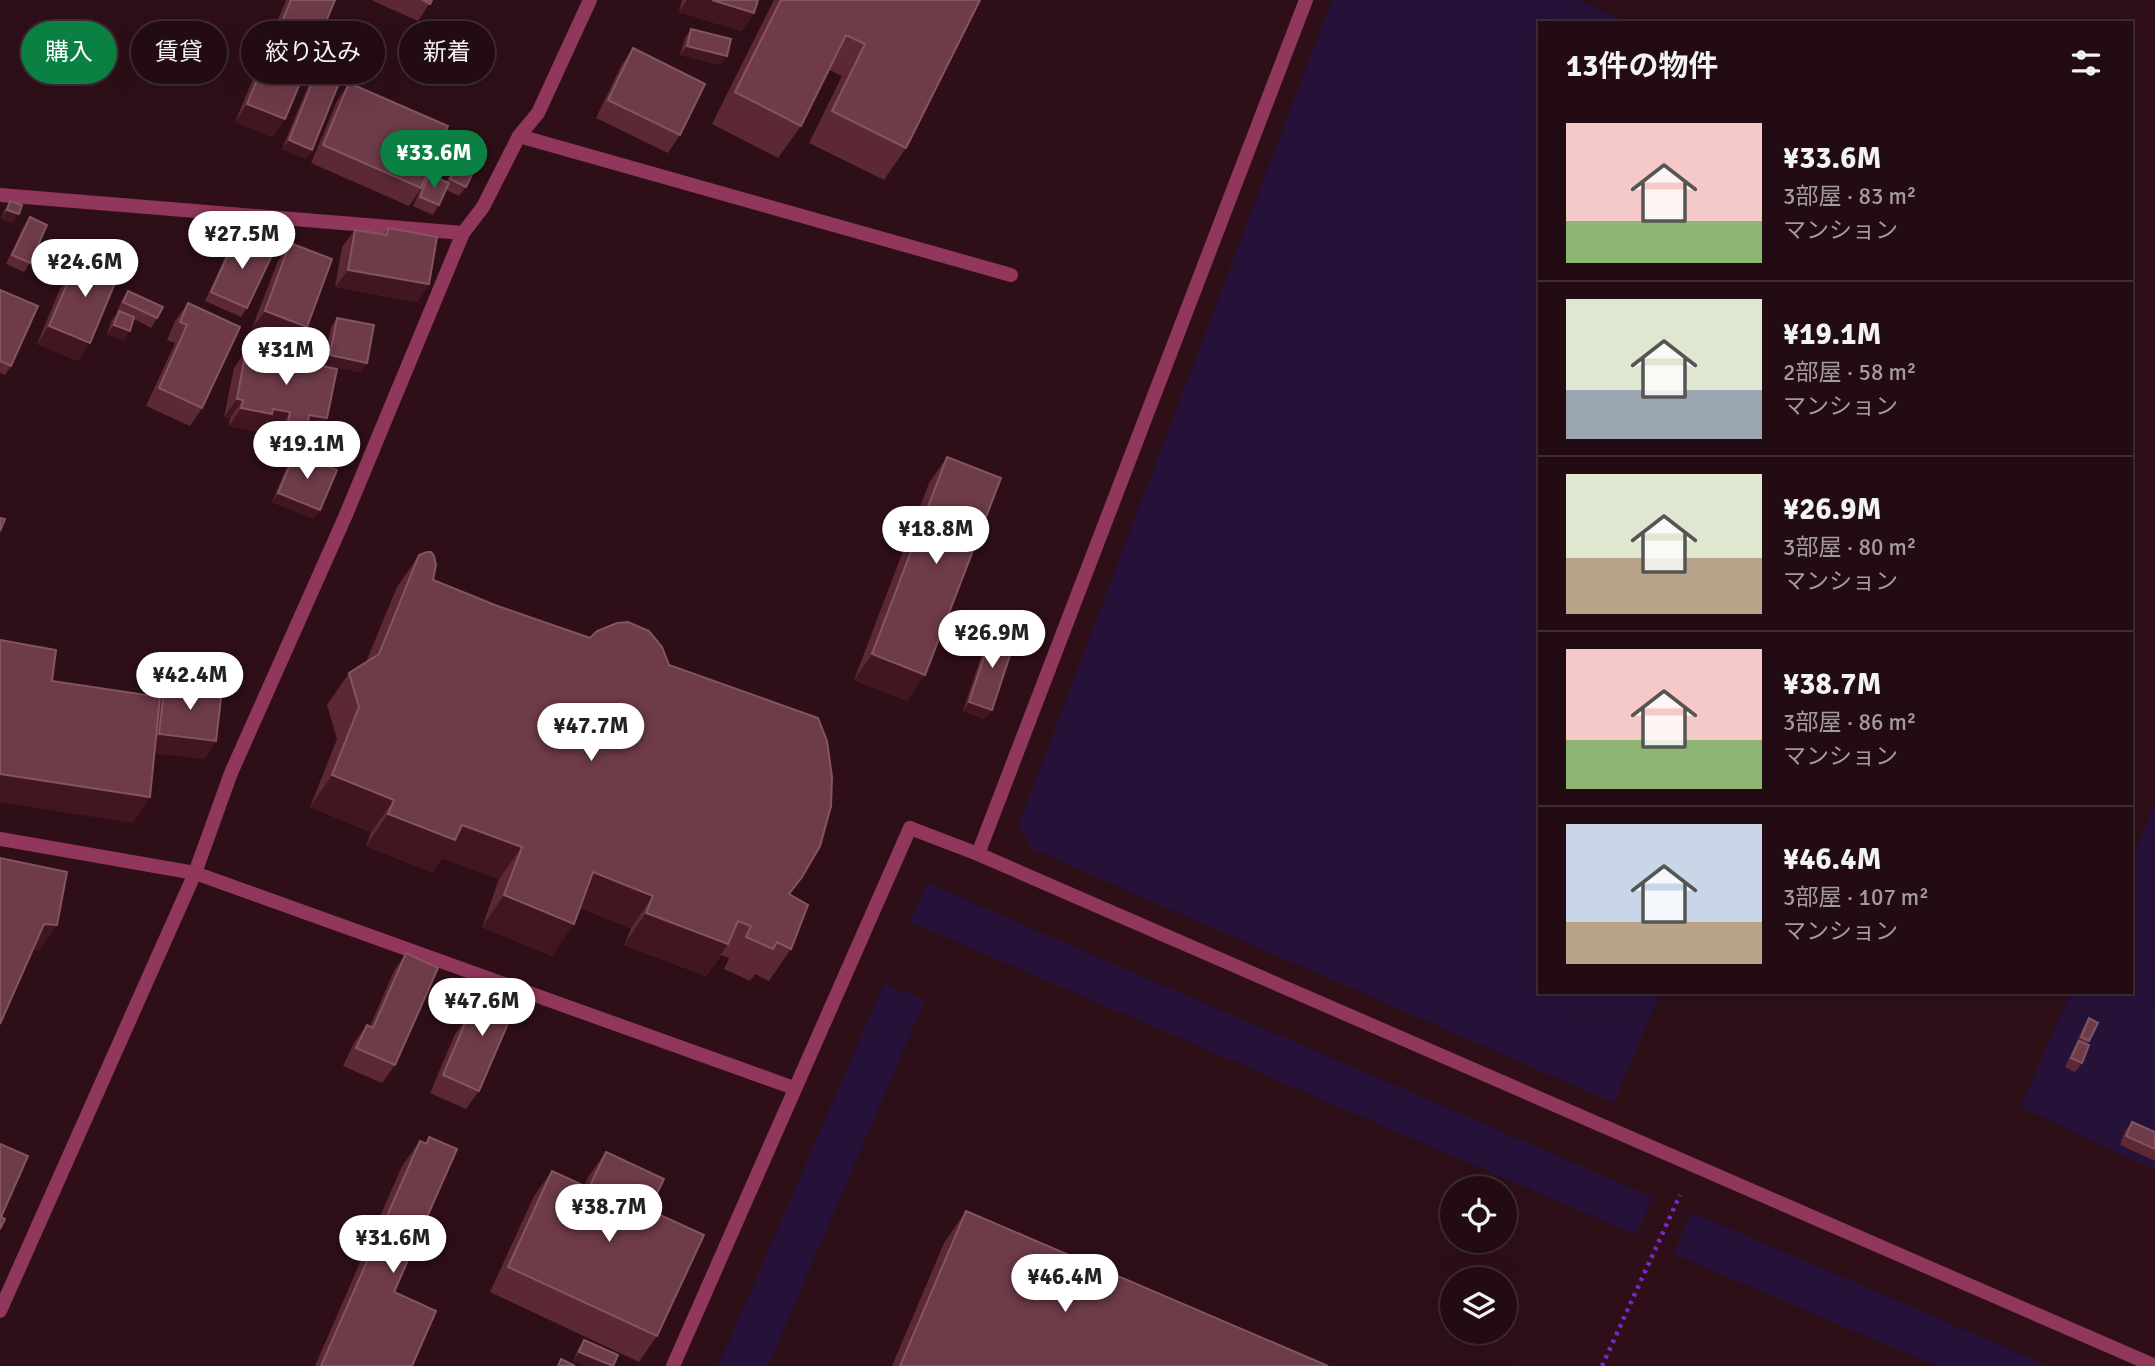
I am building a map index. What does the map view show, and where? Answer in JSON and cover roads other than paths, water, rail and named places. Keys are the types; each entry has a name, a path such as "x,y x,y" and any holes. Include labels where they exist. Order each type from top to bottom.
{"street":[{"path":"0,1311 195,873 231,773 345,517 463,233 483,206 519,136 538,113 590,0"},
{"path":"978,854 1306,0"},
{"path":"519,136 1011,275"},
{"path":"0,195 463,233"},
{"path":"673,1366 910,828 978,854 2155,1366"},
{"path":"0,839 195,873 794,1088"}]}
